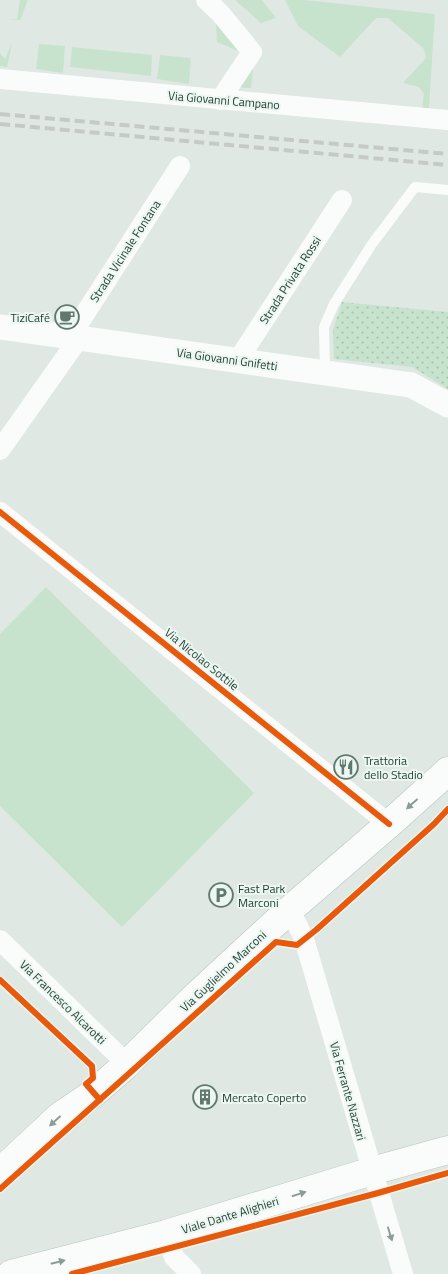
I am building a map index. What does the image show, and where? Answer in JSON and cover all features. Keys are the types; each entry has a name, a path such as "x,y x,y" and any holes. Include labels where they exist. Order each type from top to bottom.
{"main road":[{"name":"Via Guglielmo Marconi","path":"0,1172 60,1116 94,1093 287,912 448,771"},
{"name":"Viale Dante Alighieri","path":"11,1274 166,1234 372,1171 448,1150"}],"street":[{"path":"206,0 220,12 252,52 220,100"},
{"name":"Via Giovanni Campano","path":"0,79 448,120"},
{"name":"Strada Vicinale Fontana","path":"0,450 75,338 180,166"},
{"name":"Strada Privata Rossi","path":"238,360 342,200"},
{"name":"Via Giovanni Gnifetti","path":"0,327 411,384 448,405"},
{"name":"Via Nicolao Sottile","path":"0,512 389,824"},
{"name":"Via Ferrante Nazzari","path":"287,912 296,922 304,939 402,1274"},
{"name":"Via Francesco Alcarotti","path":"0,940 126,1064"},
{"path":"166,1234 174,1257 191,1274"}],"lane":[{"path":"325,372 324,327 334,304 372,244 415,187 448,190"}],"green space":[{"path":"20,0 28,0 20,20 9,19 17,19"},
{"path":"235,0 262,0 276,18 261,23"},
{"path":"285,0 305,0 435,14 429,108 422,108 424,94 419,87 403,83 426,58 424,49 388,18 376,18 340,57 298,26"},
{"path":"216,23 241,52 217,42"},
{"path":"12,43 7,67 0,66 0,53 5,59"},
{"path":"39,44 65,46 63,73 36,69"},
{"path":"72,47 152,55 151,76 70,67"},
{"path":"160,55 191,58 189,84 157,79"},
{"path":"254,61 251,88 234,87"},
{"path":"342,302 448,312 448,389 412,367 334,359 333,330"},
{"path":"46,587 254,793 122,927 0,806 0,634"}],"railway":[{"path":"0,114 448,154"},
{"path":"0,124 448,165"}],"cycle path":[{"path":"0,512 389,824"},
{"path":"0,1189 276,942 297,945 434,824 448,809"},
{"path":"0,980 92,1066 93,1078 86,1084 100,1100"},
{"path":"72,1274 448,1173"}],"place":[{"name":"TiziCafé","path":"67,317"},
{"name":"Trattoria dello Stadio","path":"346,767"},
{"name":"Fast Park Marconi","path":"221,895"},
{"name":"Mercato Coperto","path":"205,1097"}]}
